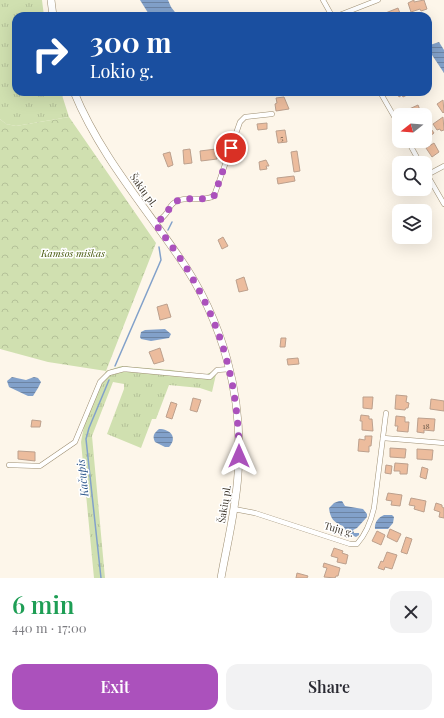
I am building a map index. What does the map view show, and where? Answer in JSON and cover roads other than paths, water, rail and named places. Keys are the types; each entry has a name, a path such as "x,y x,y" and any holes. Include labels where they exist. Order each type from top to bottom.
{"main road":[{"path":"51,0 52,12"},
{"name":"Šakių pl.","path":"76,96 96,138 194,281 219,334 230,370 237,412 239,436 238,475 234,509 221,578"}],"street":[{"path":"322,0 330,12"},
{"path":"347,12 378,0"},
{"path":"382,96 392,113"},
{"path":"155,223 166,214 170,205 176,201 184,199 208,199 214,196 240,122 245,117 272,114"},
{"path":"432,171 444,166"},
{"path":"432,183 444,204"},
{"path":"10,465 40,466 76,442 100,382 109,373 124,369 210,377 217,370 230,370"},
{"name":"Tujų g.","path":"234,509 262,516 350,544 357,544 371,521 374,508 386,413"},
{"path":"383,438 444,443"}],"water":[{"path":"140,0 168,0 175,12 148,12"},
{"path":"439,42 444,50 444,73 432,55 432,44"},
{"path":"165,329 171,334 169,338 151,341 141,339 140,337 141,332 145,330"},
{"path":"12,377 26,380 34,377 38,378 41,382 33,396 28,396 9,387 7,381"},
{"path":"159,429 166,430 172,434 173,440 169,447 165,447 155,442 154,435"},
{"path":"342,501 345,506 363,509 367,514 367,517 357,528 353,530 354,533 359,533 356,537 347,533 343,526 335,522 330,515 329,508 334,503"},
{"path":"384,515 392,515 394,517 393,523 388,529 375,529 377,520"}],"waterway":[{"name":"Kačupis","path":"168,230 172,222"},
{"name":"Kačupis","path":"115,366 161,260 159,247"},
{"name":"Kačupis","path":"101,578 86,439 89,428 109,380"}],"park label":[{"name":"Kamšos miškas","path":"73,253"}]}
